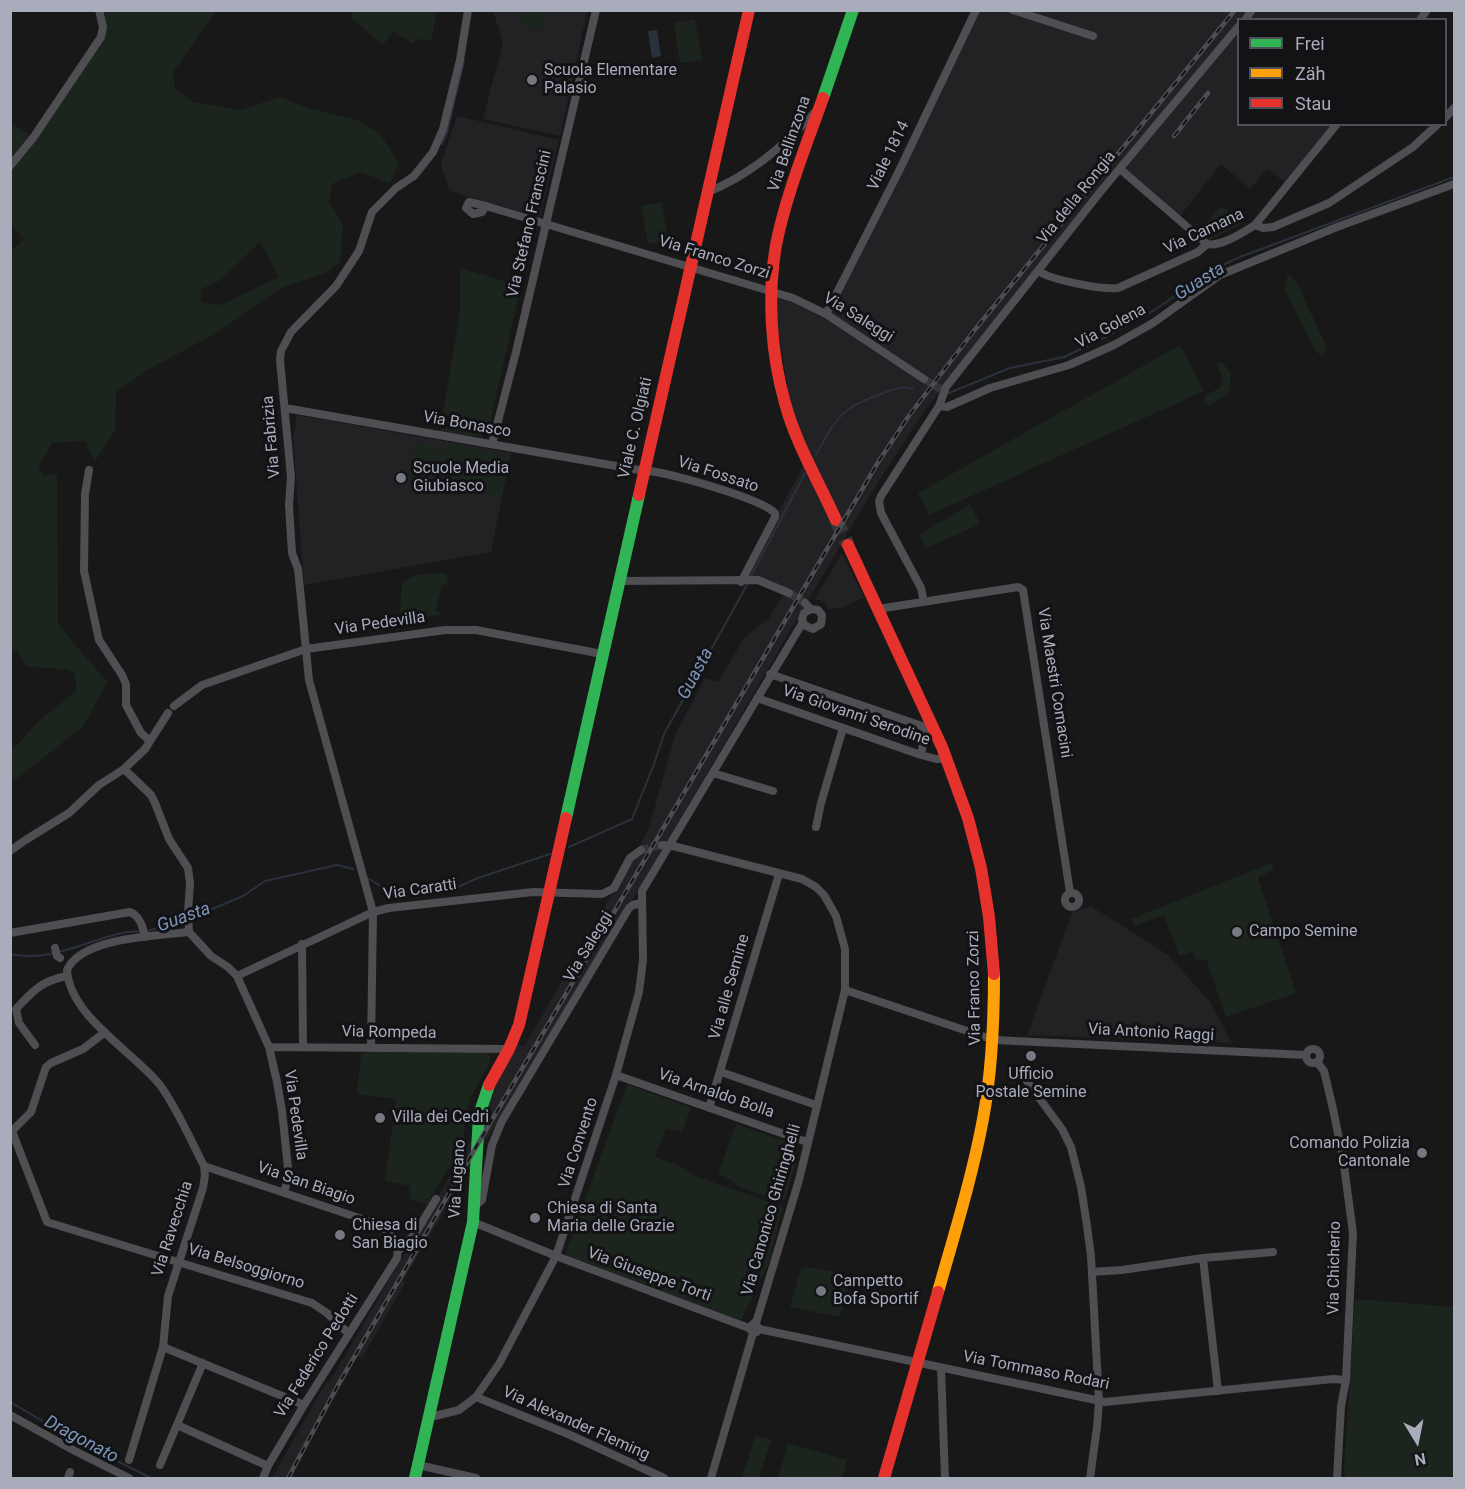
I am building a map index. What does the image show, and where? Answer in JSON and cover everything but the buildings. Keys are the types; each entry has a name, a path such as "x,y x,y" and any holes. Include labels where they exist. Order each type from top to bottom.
{"street":[{"path":"10,166 33,138 101,37 103,27 99,10"},
{"name":"Via Fabrizia","path":"371,1048 372,912 309,680 298,569 292,554 289,505 291,477 280,360 287,338 330,293 359,251 372,212 396,188 414,176 426,163 439,141 460,60 468,10"},
{"name":"Via Stefano Franscini","path":"492,444 596,10"},
{"name":"Viale C. Olgiati","path":"557,853 749,10"},
{"name":"Via Bellinzona","path":"771,291 776,247 785,208 853,10"},
{"name":"Viale 1814","path":"826,314 898,173 976,10"},
{"path":"1013,10 1093,36"},
{"name":"Via della Rongia","path":"939,405 943,390 1120,169 1237,29"},
{"path":"708,192 728,184 790,138 821,105"},
{"path":"1256,225 1335,126"},
{"name":"Via Camana","path":"1038,271 1066,280 1106,288 1118,288 1195,254 1207,244 1217,244 1256,225 1263,228 1274,228 1329,204 1404,154 1423,139 1432,126"},
{"path":"713,169 719,180 725,181 737,177"},
{"path":"1120,169 1207,244"},
{"name":"Via Golena","path":"939,405 947,407 990,388 1069,365 1114,345 1153,323 1220,275 1317,235 1455,184"},
{"name":"Via Franco Zorzi","path":"486,206 771,291 775,351 785,402 796,433 836,520"},
{"name":"Via Saleggi","path":"771,291 794,298 826,314 924,379"},
{"path":"924,602 921,588 881,513 879,501 939,405"},
{"name":"Via Bonasco","path":"285,408 644,470"},
{"path":"89,470 86,494 84,571 99,640 126,684 126,705 141,733 150,741"},
{"name":"Via Fossato","path":"644,470 712,487 757,503 775,513 773,522 743,581"},
{"name":"Via Franco Zorzi","path":"848,545 947,759 969,822 987,905 995,974 994,1040 987,1104 974,1169 884,1479"},
{"path":"619,581 758,580 789,593"},
{"name":"Via Maestri Comacini","path":"878,609 1018,587 1023,590 1070,892"},
{"name":"Via Saleggi","path":"475,1206 482,1200 492,1145 502,1120 629,908 641,903 645,883 665,845 714,773 770,674 803,622 808,606 820,612 821,624 813,629 807,627 803,622"},
{"name":"Via Pedevilla","path":"10,851 69,813 99,784 124,769 141,753 171,709 202,685 306,649 464,629 509,635 602,654"},
{"path":"770,674 920,725 925,733 921,755"},
{"name":"Via Giovanni Serodine","path":"757,698 921,755 947,759"},
{"path":"816,827 843,728"},
{"path":"124,769 150,795 169,839 186,862 190,883 189,923 208,954 232,969 237,976"},
{"path":"714,773 773,790"},
{"name":"Via Canonico Ghiringhelli","path":"665,845 810,883 827,899 836,916 845,948 845,990 791,1207 711,1479"},
{"name":"Via Caratti","path":"237,976 372,912 428,903 549,892 595,895 607,892 616,886 630,858 641,850"},
{"name":"Via Lugano","path":"415,1479 473,1222 479,1115 487,1089 509,1049 519,1024 557,853"},
{"name":"Via alle Semine","path":"709,1107 779,874"},
{"name":"Via Convento","path":"435,1416 459,1410 476,1397 499,1364 556,1256 616,1075 639,992 642,960 641,903"},
{"path":"10,933 130,912 135,915 144,933"},
{"path":"35,1045 19,1023 16,1009 36,988 52,979 67,976 61,957 77,956 87,950 144,933 189,923"},
{"path":"302,944 303,1046"},
{"name":"Via Ravecchia","path":"67,976 79,1000 104,1034 133,1057 159,1084 175,1107 204,1166 203,1188 168,1296 164,1347 129,1460"},
{"name":"Via Pedevilla","path":"237,976 269,1047 281,1101 288,1179 284,1192"},
{"name":"Via Antonio Raggi","path":"845,990 994,1040 1306,1055 1310,1062 1317,1062"},
{"path":"11,1131 32,1112 46,1068 51,1063 93,1043 104,1034"},
{"name":"Via Rompeda","path":"269,1047 509,1049"},
{"name":"Via Chicherio","path":"1317,1062 1324,1071 1333,1109 1353,1233 1346,1380 1341,1406 1337,1479"},
{"path":"721,1072 816,1105"},
{"name":"Via Arnaldo Bolla","path":"616,1075 807,1142"},
{"path":"1026,1080 1062,1129 1074,1156 1087,1226 1092,1272 1098,1402 1090,1479"},
{"name":"Via Belsoggiorno","path":"11,1131 47,1222 312,1303 327,1312 349,1334"},
{"name":"Via San Biagio","path":"204,1166 377,1224 394,1237 398,1251"},
{"name":"Via Federico Pedotti","path":"263,1479 268,1466 304,1405 397,1258 398,1251 416,1234 436,1199"},
{"name":"Via Giuseppe Torti","path":"473,1222 556,1256 754,1328"},
{"path":"1092,1272 1273,1252"},
{"path":"1203,1258 1218,1391"},
{"name":"Via Tommaso Rodari","path":"754,1328 1098,1402 1333,1379 1346,1380"},
{"path":"164,1347 304,1405"},
{"path":"160,1465 202,1363"},
{"path":"941,1368 945,1479"},
{"name":"Via Alexander Fleming","path":"476,1397 568,1434 664,1479"},
{"path":"10,1415 129,1479"},
{"path":"177,1425 268,1466"},
{"path":"418,1466 476,1479"}],"shaded area":[{"path":"103,10 216,11 173,72 175,89 193,102 240,110 280,97 307,108 360,121 380,134 399,163 390,183 360,172 332,184 329,202 343,225 340,262 328,272 281,288 215,334 149,369 116,392 115,430 95,461 85,441 52,443 38,469 44,476 57,474 58,624 107,682 83,727 11,783 11,747 16,746 39,721 76,691 75,674 69,670 26,666 17,650 11,649 10,252 24,239 11,225 10,166 13,162 11,122 33,138 101,37","holes":["260,242 279,277 220,305 202,302 200,290 222,279"]},
{"path":"353,10 437,11 431,41 416,39 414,44 393,31 383,45 350,17"},
{"name":"Scuola Elementare Palasio","path":"493,11 587,11 560,136 483,119 503,42"},
{"path":"522,11 549,11 544,31 519,25"},
{"path":"976,11 1427,11 1422,18 1237,18 1237,126 1336,126 1289,185 1267,169 1250,189 1221,164 1177,220 1120,169 971,351 923,413 870,495 639,889 403,1281 405,1283 362,1358 357,1357 316,1429 292,1478 272,1478 326,1382 329,1383 471,1140 496,1083 518,1044 524,1047 611,896 617,891 649,828 675,735 705,678 718,682 744,638 769,618 786,590 746,577 775,513 780,509 807,459 796,433 771,291 825,313"},
{"path":"695,19 702,60 680,63 674,23"},
{"path":"657,30 661,56 652,58 648,31"},
{"path":"457,116 559,140 540,217 449,191 441,164"},
{"path":"662,202 668,241 648,244 641,206"},
{"path":"1222,206 1243,223 1209,240 1199,229"},
{"path":"460,268 521,286 489,427 482,437 440,432 460,310"},
{"path":"1288,274 1296,281 1327,348 1323,356 1316,352 1284,289"},
{"path":"1180,345 1204,391 929,515 918,493"},
{"path":"1222,362 1231,374 1229,393 1210,405 1204,402 1206,395 1220,388 1223,381 1216,363"},
{"name":"Scuole Media Giubiasco","path":"297,415 511,453 491,552 304,585 293,438"},
{"path":"414,443 445,449 442,465 411,459"},
{"path":"449,444 508,455 499,497 442,487"},
{"path":"410,461 442,466 438,483 407,477"},
{"path":"970,504 980,524 926,548 919,535"},
{"path":"842,553 864,597 842,608 827,609 827,604 816,597"},
{"path":"447,574 448,585 442,584 435,611 441,613 399,621 402,584 405,580 415,576"},
{"name":"Campo Semine","path":"1271,863 1274,870 1258,877 1296,993 1226,1017 1206,959 1197,961 1193,952 1179,956 1164,915 1134,926 1131,919"},
{"path":"1091,906 1168,955 1210,1002 1232,1043 1027,1035 1072,913"},
{"path":"370,1051 484,1051 490,1055 490,1062 471,1097 464,1126 464,1143 427,1204 409,1199 410,1186 385,1181 396,1099 357,1094 361,1054"},
{"path":"627,1084 691,1108 682,1132 666,1128 655,1157 680,1166 695,1176 783,1207 768,1265 741,1320 565,1255"},
{"path":"736,1124 793,1144 798,1157 785,1199 781,1201 739,1187 730,1179 718,1174"},
{"name":"Campetto Bofa Sportif","path":"810,1267 852,1276 840,1317 790,1307 801,1269"},
{"path":"1355,1299 1454,1307 1454,1478 1346,1478 1344,1471"},
{"path":"755,1436 771,1440 759,1478 742,1478"},
{"path":"788,1443 847,1460 842,1478 778,1478"}],"waterway":[{"path":"442,144 464,61"},
{"name":"Guasta","path":"949,393 1010,368 1064,357 1153,311 1218,267 1454,177"},
{"path":"816,455 836,421 850,408 893,390 903,387 913,389"},
{"name":"Guasta","path":"750,578 805,473"},
{"name":"Guasta","path":"569,847 632,819 664,734 748,583"},
{"name":"Guasta","path":"369,879 393,892 446,892 478,878 550,854"},
{"name":"Guasta","path":"191,918 243,896 265,881 337,865 353,869"},
{"name":"Guasta","path":"10,954 39,956 122,933 150,930 185,919"},
{"name":"Dragonato","path":"10,1402 77,1441 151,1478"}],"tunnel":[{"path":"924,379 942,390"},
{"path":"836,520 848,545"},
{"path":"789,593 805,603"},
{"path":"641,850 662,845"}],"railway":[{"path":"288,1478 337,1387 462,1171 877,464 908,417 973,332 1235,10"},
{"path":"1174,136 1208,93"}],"traffic: fast":[{"path":"823,98 853,10"},
{"path":"566,818 639,495"},
{"path":"415,1478 473,1222 479,1115 489,1085"}],"traffic: slow":[{"path":"938,1292 968,1185 983,1119 992,1047 994,974"}],"traffic: jam":[{"path":"639,495 749,10"},
{"path":"823,98 780,226 773,264 771,304 776,365 785,403 801,448 836,520"},
{"path":"848,545 942,747 968,818 981,868 989,917 994,974"},
{"path":"489,1085 519,1025 566,818"},
{"path":"884,1478 938,1292"}],"place":[{"name":"Scuola Elementare Palasio","path":"532,80"},
{"name":"Scuole Media Giubiasco","path":"401,478"},
{"name":"Campo Semine","path":"1237,932"},
{"name":"Ufficio Postale Semine","path":"1031,1056"},
{"name":"Villa dei Cedri","path":"380,1118"},
{"name":"Comando Polizia Cantonale","path":"1422,1153"},
{"name":"Chiesa di Santa Maria delle Grazie","path":"535,1218"},
{"name":"Chiesa di San Biagio","path":"340,1235"},
{"name":"Campetto Bofa Sportif","path":"821,1291"}]}
